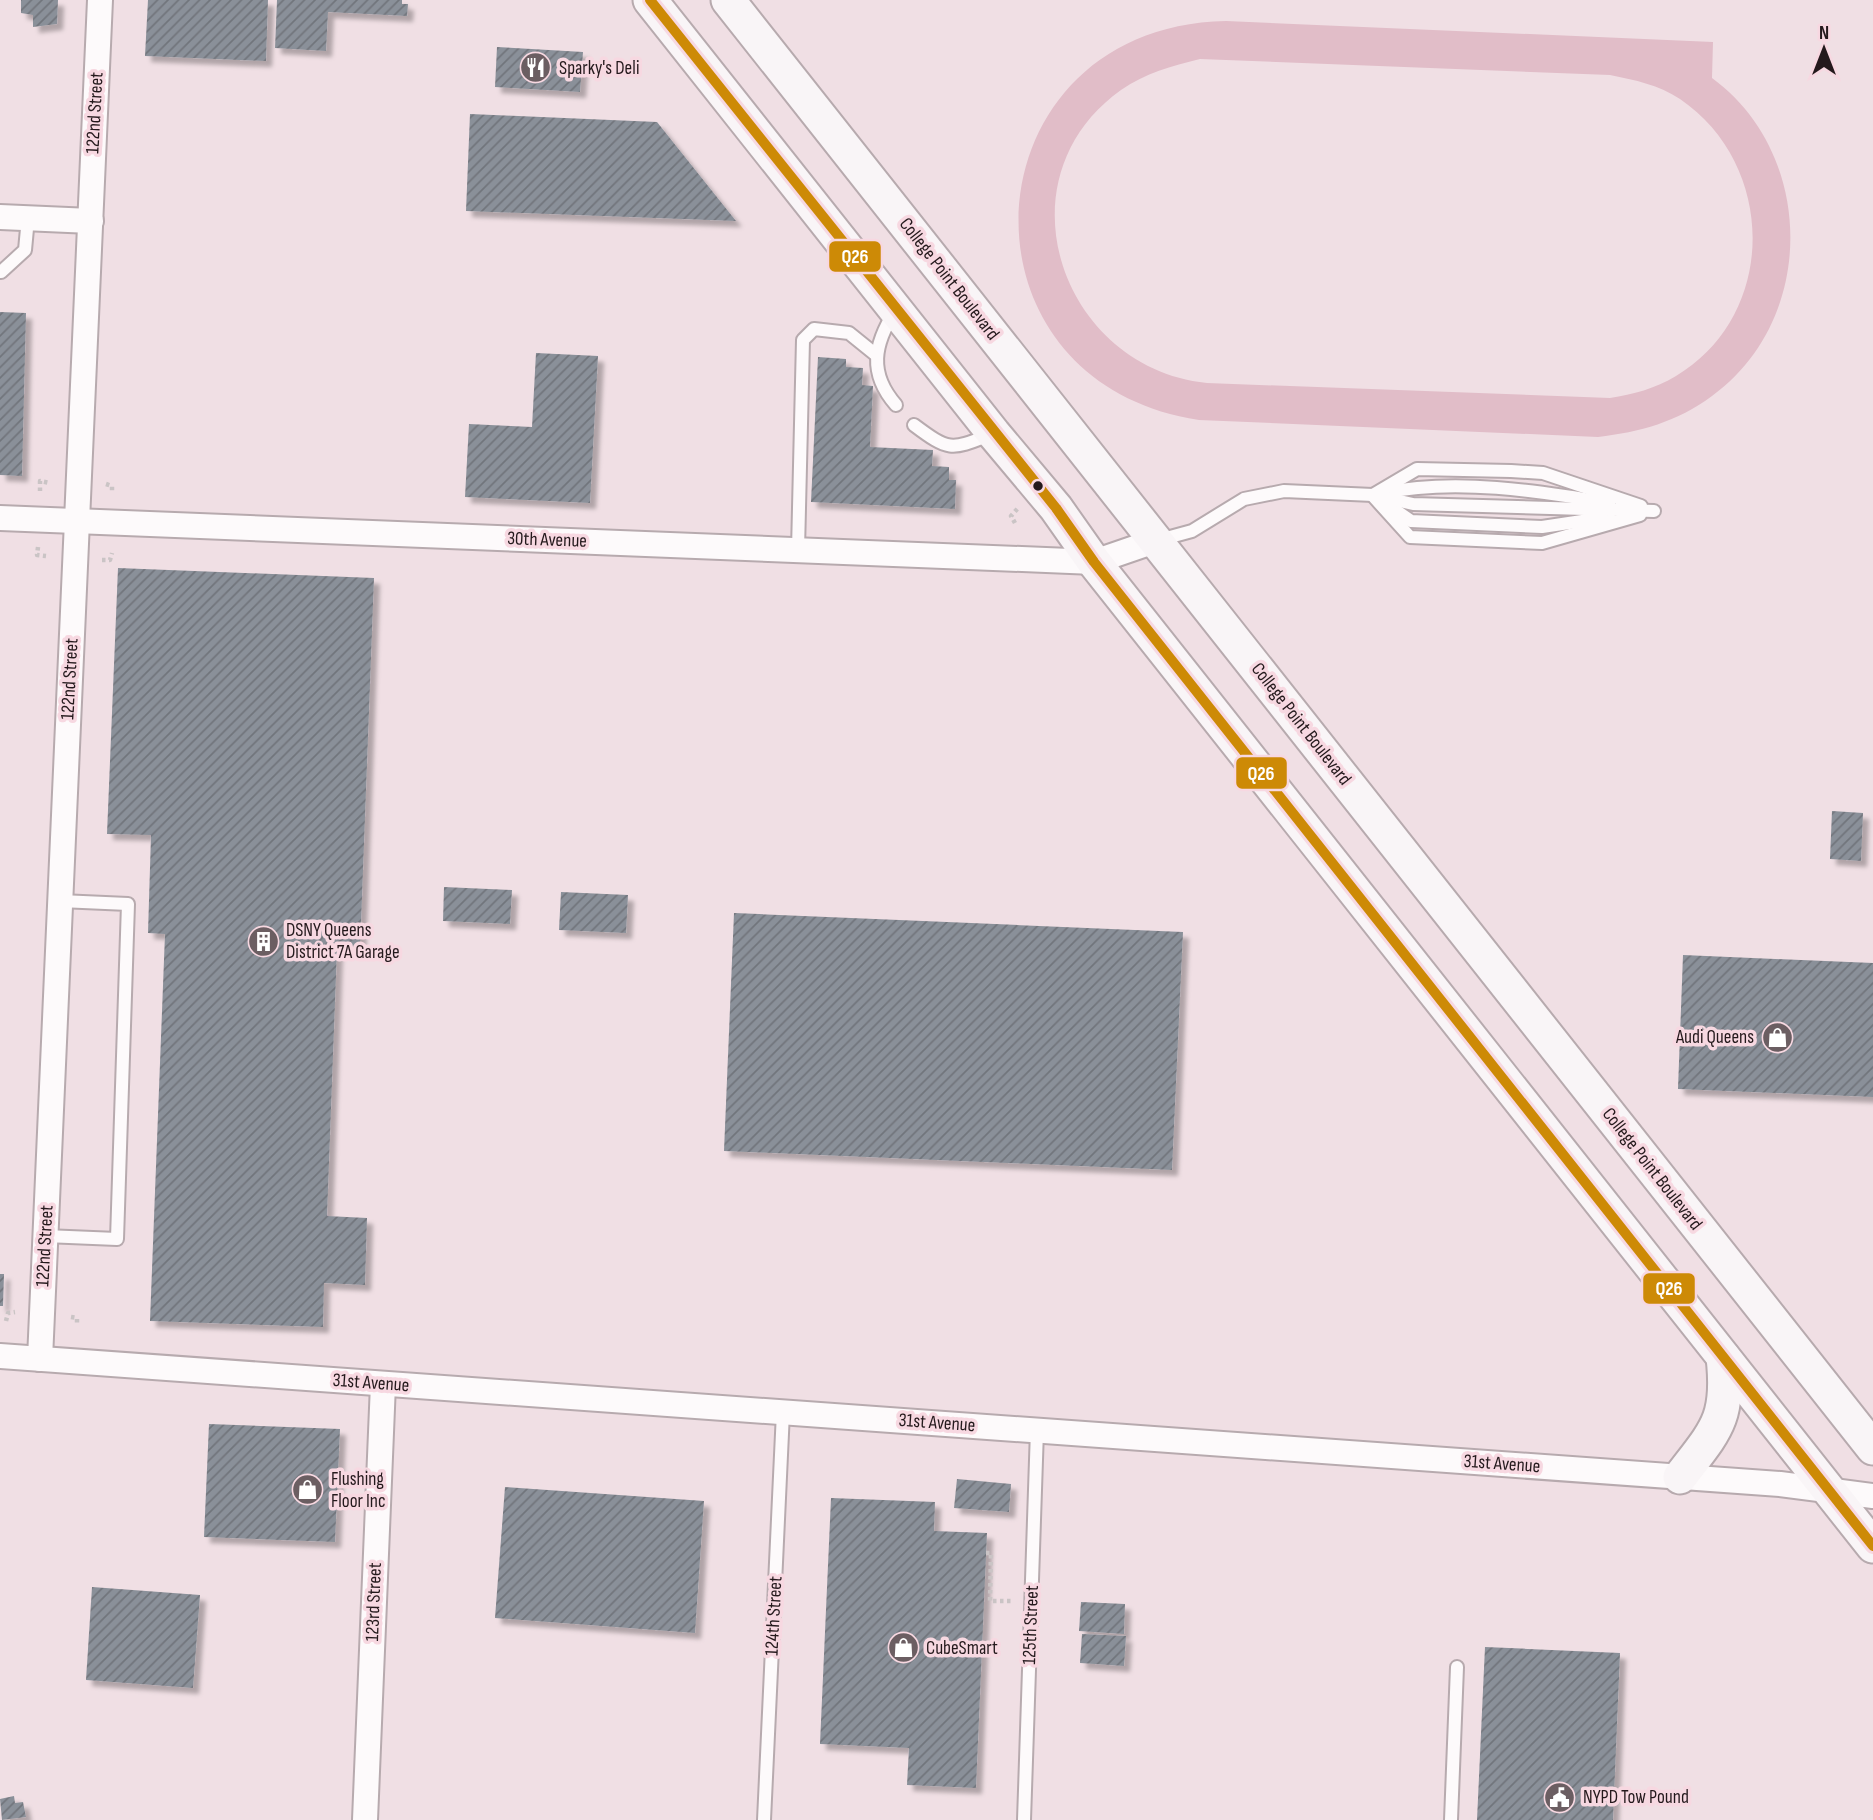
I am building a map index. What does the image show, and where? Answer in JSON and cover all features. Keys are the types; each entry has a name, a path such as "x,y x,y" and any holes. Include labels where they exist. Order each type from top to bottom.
{"main road":[{"path":"650,0 993,434 1056,508 1094,562 1873,1546"},
{"name":"College Point Boulevard","path":"728,0 1873,1448"},
{"path":"1680,1477 1718,1427 1727,1393 1723,1357"}],"street":[{"name":"122nd Street","path":"40,1359 100,0"},
{"path":"0,217 90,220"},
{"name":"30th Avenue","path":"0,518 1094,562"},
{"path":"1094,562 1155,541"},
{"name":"31st Avenue","path":"0,1356 1680,1477 1873,1496"},
{"name":"123rd Street","path":"365,1820 383,1384"}],"lane":[{"path":"1,272 25,250 27,218"},
{"path":"896,310 878,340 875,354 884,392 896,405"},
{"path":"798,550 803,340 814,329 849,333 875,354"},
{"path":"914,425 941,445 959,447 993,434"},
{"path":"1373,495 1417,469 1511,471 1543,473 1654,511"},
{"path":"1373,495 1416,486 1544,492 1654,511"},
{"path":"1155,541 1192,531 1244,499 1268,492 1373,495 1413,504 1654,511"},
{"path":"1373,495 1411,521 1542,527 1654,511"},
{"path":"45,1236 117,1238 128,904 60,901"},
{"name":"124th Street","path":"764,1820 783,1412"},
{"name":"125th Street","path":"1024,1820 1037,1430"},
{"path":"1451,1820 1457,1667"}],"path":[{"path":"40,491 40,481 50,483"},
{"path":"106,484 112,486 112,491"},
{"path":"1014,523 1011,516 1019,507"},
{"path":"38,546 37,555 46,556"},
{"path":"102,560 110,560 112,553"},
{"path":"6,1321 8,1313 15,1312"},
{"path":"71,1317 77,1318 77,1324"},
{"path":"986,1553 991,1553 990,1601 1032,1603"}],"shaded area":[{"path":"1226,21 1713,42 1712,78 1746,110 1771,149 1785,192 1790,237 1786,282 1771,325 1746,364 1699,405 1658,424 1598,437 1199,420 1116,392 1059,342 1026,278 1019,208 1036,139 1076,80 1140,38","holes":["1200,59 1610,75 1672,94 1712,127 1735,162 1748,200 1753,239 1748,279 1733,316 1709,349 1676,376 1652,388 1610,398 1207,383 1156,370 1114,343 1083,307 1062,264 1055,218 1061,171 1083,128 1121,90 1140,79 1179,64"]}],"building":[{"path":"21,0 58,0 57,24 33,27 33,15 21,13"},
{"path":"148,0 268,0 266,61 145,56"},
{"path":"277,0 402,0 402,4 408,4 407,16 328,12 326,51 275,48"},
{"path":"497,47 583,52 580,92 495,87"},
{"path":"470,114 657,122 736,221 466,211"},
{"path":"0,312 26,313 22,476 0,475"},
{"path":"536,353 598,356 590,503 465,497 469,424 532,427"},
{"path":"818,357 846,359 846,367 863,368 862,385 873,386 870,447 933,450 932,466 949,467 949,480 956,480 955,509 811,502"},
{"name":"DSNY Queens District 7A Garage","path":"118,568 374,578 360,950 337,949 327,1216 367,1218 365,1285 324,1283 323,1327 150,1321 165,934 148,933 151,835 107,834"},
{"path":"1832,811 1863,813 1861,861 1830,859"},
{"path":"444,887 512,890 510,924 443,921"},
{"path":"561,892 628,895 626,933 559,930"},
{"path":"734,913 1183,932 1172,1170 724,1151"},
{"name":"Audi Queens","path":"1683,955 1873,963 1873,1097 1678,1089"},
{"path":"0,1274 4,1274 3,1306 0,1306"},
{"path":"209,1424 340,1429 335,1542 204,1537"},
{"path":"957,1479 1011,1484 1009,1512 954,1508"},
{"path":"505,1487 704,1501 695,1633 495,1618"},
{"name":"CubeSmart","path":"831,1498 935,1502 934,1531 987,1533 976,1788 907,1785 909,1748 820,1744"},
{"path":"92,1587 200,1595 193,1688 86,1680"},
{"path":"1081,1602 1125,1604 1124,1634 1079,1631"},
{"path":"1082,1634 1126,1636 1124,1666 1080,1663"},
{"path":"1485,1647 1620,1653 1613,1820 1477,1820"},
{"path":"14,1796 15,1803 23,1802 26,1817 2,1820 0,1799"}],"transit line":[{"name":"Q26","path":"650,0 1056,508 1094,562 1873,1546"}],"place":[{"name":"Sparky's Deli","path":"536,68"},
{"name":"DSNY Queens District 7A Garage","path":"263,941"},
{"name":"Audi Queens","path":"1777,1037"},
{"name":"Flushing Floor Inc","path":"308,1490"},
{"name":"CubeSmart","path":"903,1648"},
{"name":"NYPD Tow Pound","path":"1560,1797"}]}
